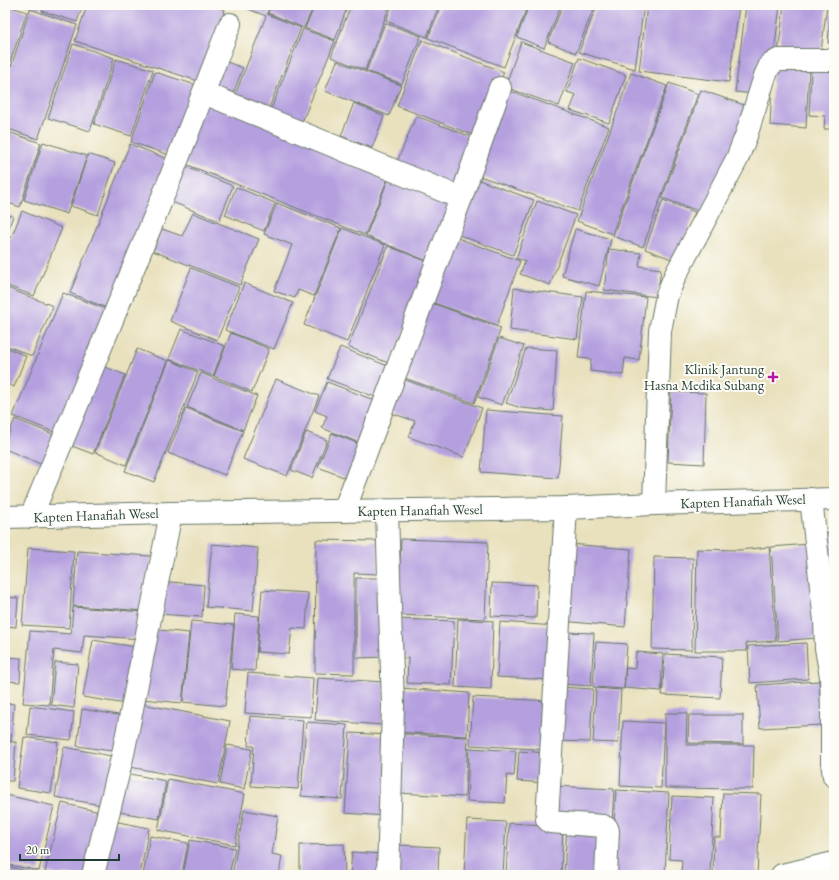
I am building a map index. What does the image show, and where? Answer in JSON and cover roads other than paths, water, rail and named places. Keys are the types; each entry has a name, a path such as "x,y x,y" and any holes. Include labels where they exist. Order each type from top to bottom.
{"street":[{"path":"31,517 168,184 230,24"},
{"path":"654,504 660,330 667,295 674,276 737,159 770,65 778,60 834,60"},
{"path":"344,511 461,198 500,88"},
{"path":"204,93 461,198"},
{"path":"811,499 825,621 826,648 831,677 832,762 834,776"},
{"name":"Kapten Hanafiah Wesel","path":"5,517 171,513 566,508 834,499"},
{"path":"566,508 546,819 550,822 603,826 606,828 608,831 606,875"},
{"path":"387,511 393,706 388,875"},
{"path":"93,875 123,754 171,513"},
{"path":"782,875 834,863"}],"place":[{"name":"Klinik Jantung Hasna Medika Subang","path":"773,377"}]}
